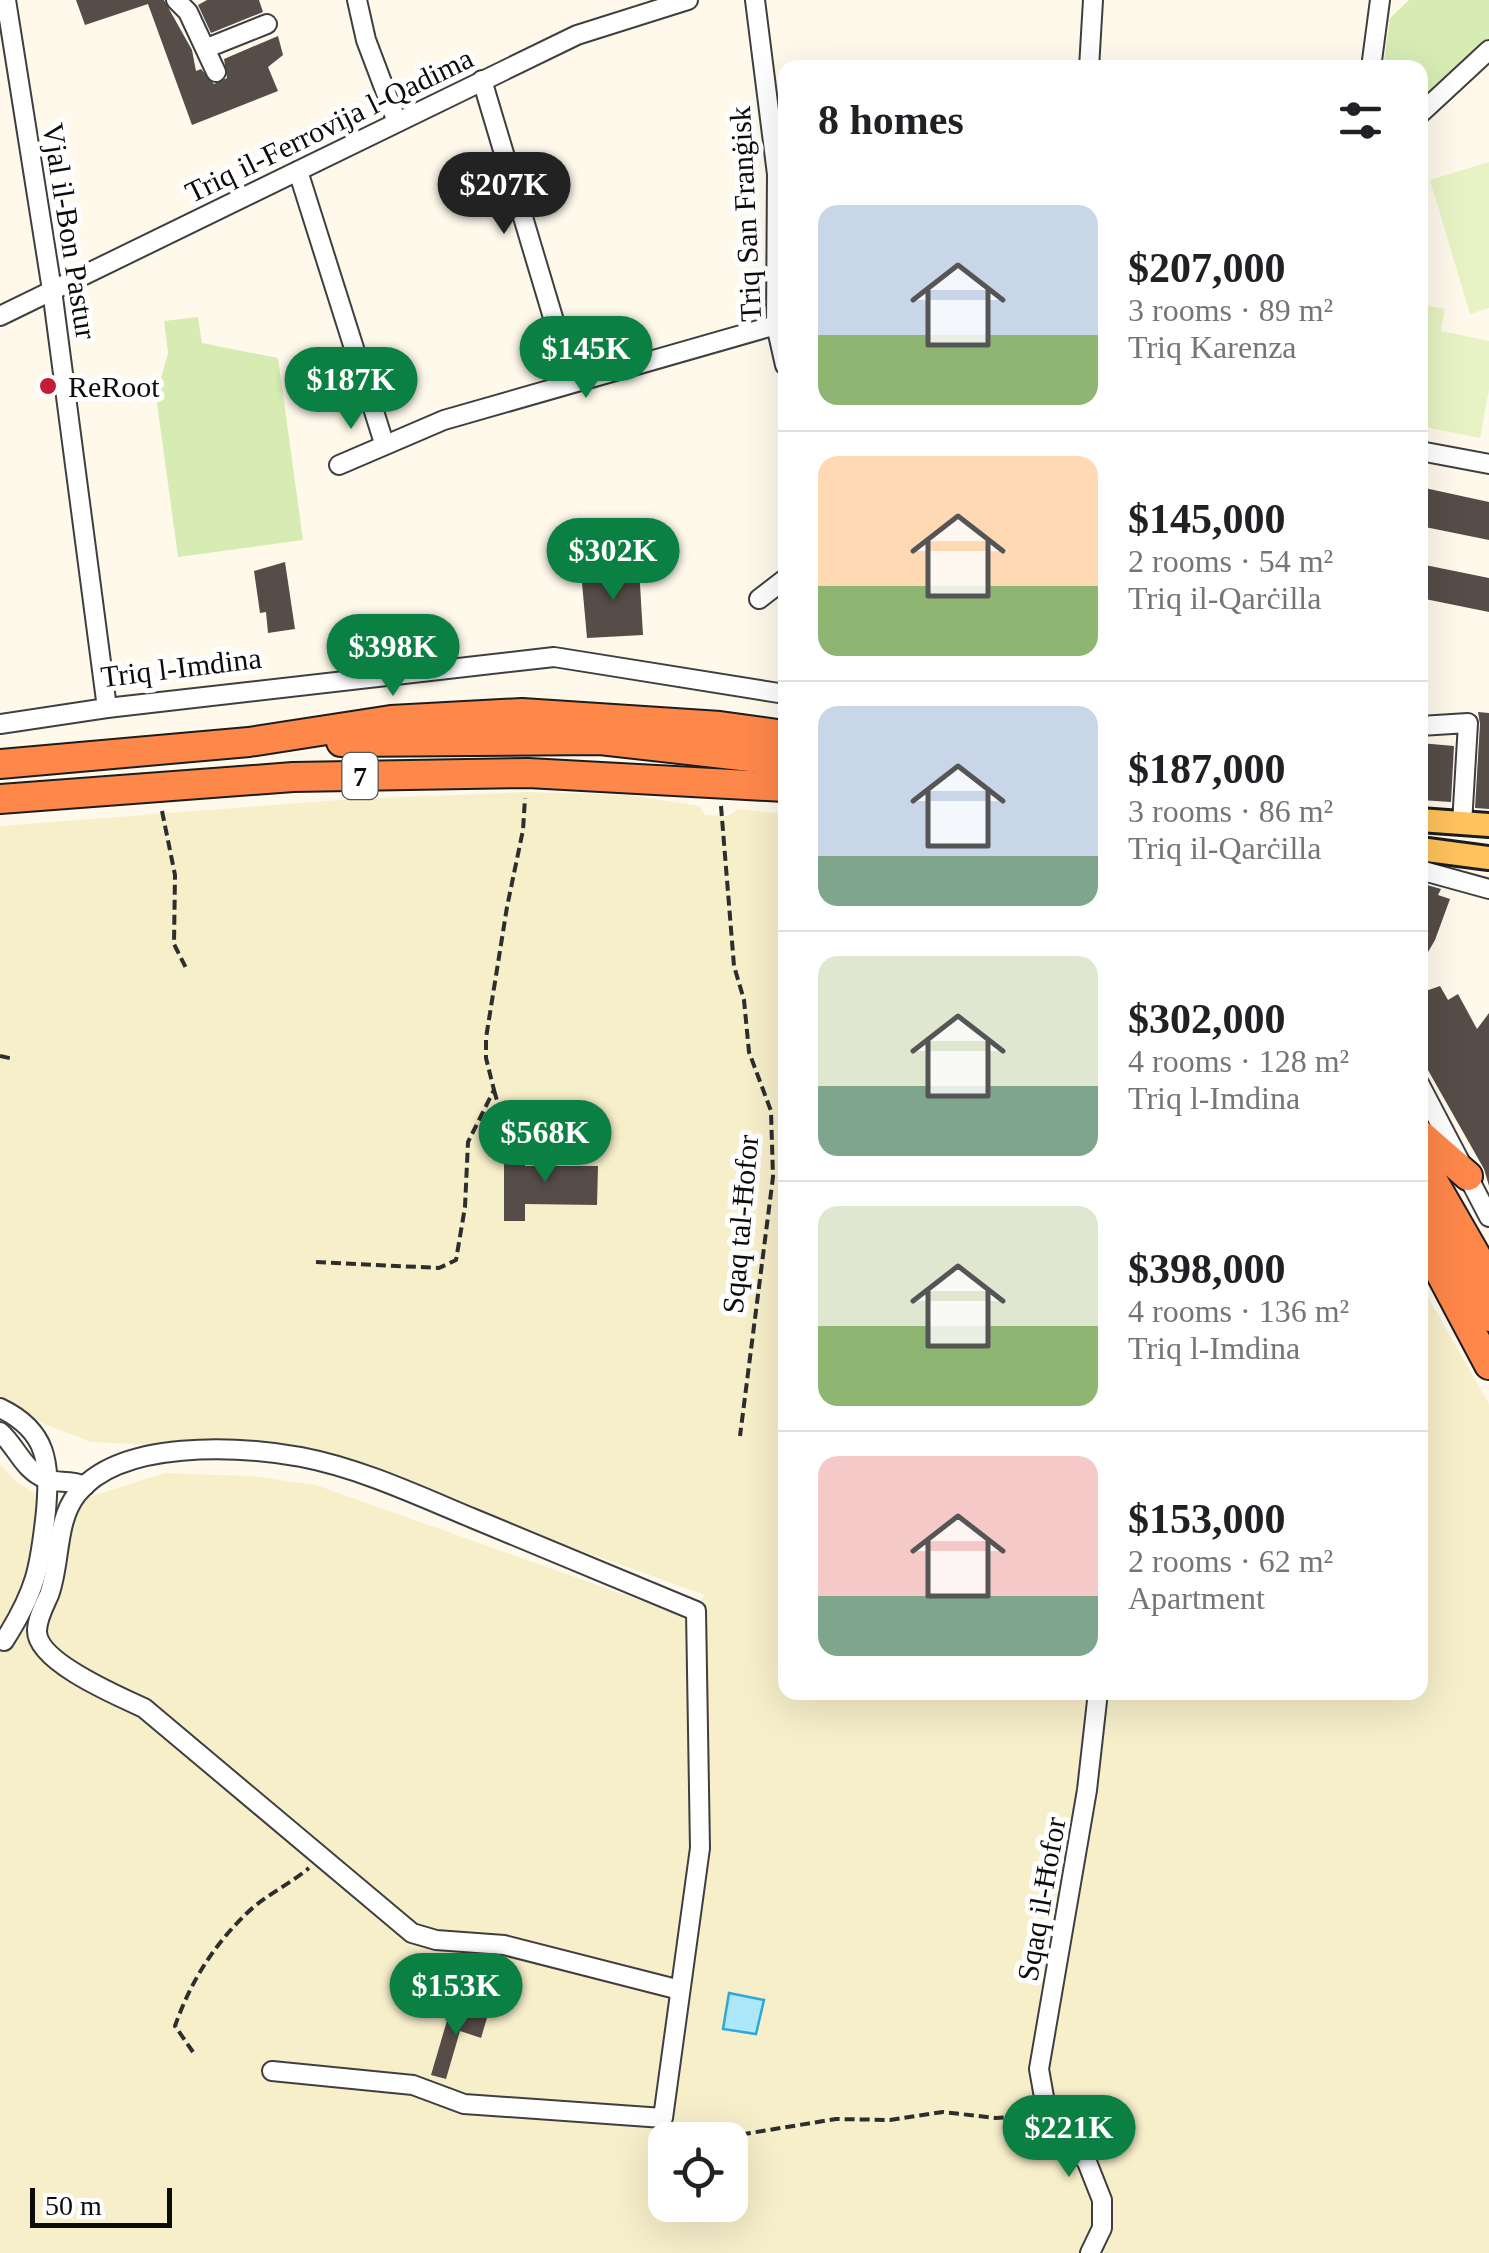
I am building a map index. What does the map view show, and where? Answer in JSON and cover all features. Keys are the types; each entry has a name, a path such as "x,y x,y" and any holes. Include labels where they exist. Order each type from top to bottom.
{"highway":[{"name":"7","path":"0,764 249,742 391,720 522,713 720,726 778,734"},
{"name":"7","path":"249,742 600,740 778,760"},
{"name":"7","path":"0,799 293,777 528,773 730,782"},
{"path":"730,782 778,789"},
{"path":"1428,1141 1468,1176"},
{"path":"1428,1172 1489,1278"},
{"path":"1428,1216 1489,1317"},
{"path":"1428,1250 1489,1365"}],"main road":[{"path":"1428,821 1489,825"},
{"path":"1428,850 1489,858"}],"street":[{"name":"Vjal il-Bon Pastur","path":"6,0 52,290 107,708"},
{"path":"176,0 188,12 216,72"},
{"path":"357,0 366,40 397,122"},
{"name":"Triq il-Ferrovija l-Qadima","path":"0,316 577,35 688,0"},
{"name":"Triq San Franġisk","path":"756,0 778,154"},
{"path":"1090,60 1093,0"},
{"path":"1371,60 1380,0"},
{"path":"207,48 267,24"},
{"path":"1428,107 1489,50"},
{"path":"482,80 572,380"},
{"path":"298,170 384,443"},
{"path":"339,464 444,420 572,380 778,335"},
{"path":"1428,453 1489,464"},
{"path":"759,599 778,584"},
{"name":"Triq l-Imdina","path":"0,724 107,708 554,657 778,693"},
{"path":"1428,726 1468,723 1462,824"},
{"path":"1428,872 1489,889"},
{"path":"1428,1100 1489,1217"},
{"path":"0,1408 28,1426 41,1444 50,1481 40,1570 4,1641"},
{"path":"0,1432 31,1470 50,1481 68,1478 85,1486"},
{"path":"272,2071 413,2085 464,2104 662,2118 700,1848 696,1611 438,1504 301,1458 185,1450 154,1454 125,1462 85,1486 67,1509 54,1580 37,1631 40,1644 50,1656 144,1708 401,1926 424,1938 504,1945 680,1990"},
{"name":"Sqaq il-Ħofor","path":"1047,2114 1039,2069 1084,1810 1097,1700"},
{"path":"1047,2114 1087,2162 1102,2200 1102,2228 1090,2253"}],"path":[{"path":"500,1146 502,1115 486,1058 486,1038 506,907 524,830 528,773"},
{"name":"Sqaq tal-Ħofor","path":"730,782 734,966 744,1000 749,1052 772,1111 773,1177 740,1436"},
{"path":"159,787 176,876 174,944 187,970"},
{"path":"0,1056 14,1059"},
{"path":"316,1262 439,1268 456,1260 467,1188 468,1142 494,1090"},
{"path":"193,2052 176,2026 186,1994 207,1959 247,1912 321,1858"},
{"path":"748,2134 836,2120 890,2120 942,2112 996,2118 1047,2114"}],"shaded area":[{"path":"526,792 629,795 699,806 705,815 728,816 738,809 778,813 778,1700 1428,1700 1428,1297 1489,1404 1489,2253 0,2253 0,1464 15,1481 57,1507 165,1473 252,1476 316,1485 687,1617 705,1595 554,1541 274,1451 91,1442 0,1407 0,826 338,800"}],"green space":[{"path":"1409,0 1489,0 1489,40 1428,93 1428,60 1384,60 1390,18"},
{"path":"1489,162 1489,308 1470,314 1430,180"},
{"path":"1428,306 1445,309 1441,331 1489,341 1489,390 1480,438 1428,428"},
{"path":"198,317 202,343 278,358 303,540 178,557 156,396 168,353 164,321"}],"water":[{"path":"729,1993 764,2000 756,2034 723,2029"}],"building":[{"path":"76,0 164,0 192,50 196,71 201,69 214,84 227,78 224,59 278,36 283,55 268,67 278,91 192,125 148,4 85,25"},
{"path":"207,0 259,0 263,12 211,33 198,5"},
{"path":"1428,489 1489,502 1489,540 1428,528"},
{"path":"285,562 295,629 268,633 266,612 260,613 254,571"},
{"path":"1428,566 1489,578 1489,612 1428,600"},
{"path":"639,568 643,635 587,638 581,572"},
{"path":"1478,712 1489,713 1489,809 1475,808"},
{"path":"1428,744 1454,746 1451,802 1428,801"},
{"path":"1428,885 1441,889 1438,895 1450,899 1428,952"},
{"path":"1440,986 1448,1000 1458,994 1477,1029 1489,1013 1489,1186 1484,1169 1428,1070 1428,990"},
{"path":"504,1147 525,1148 525,1166 598,1166 597,1205 525,1204 525,1221 504,1221"},
{"path":"451,2007 487,2018 481,2038 460,2031 446,2079 431,2075"}],"place":[{"name":"ReRoot","path":"48,386"}]}
